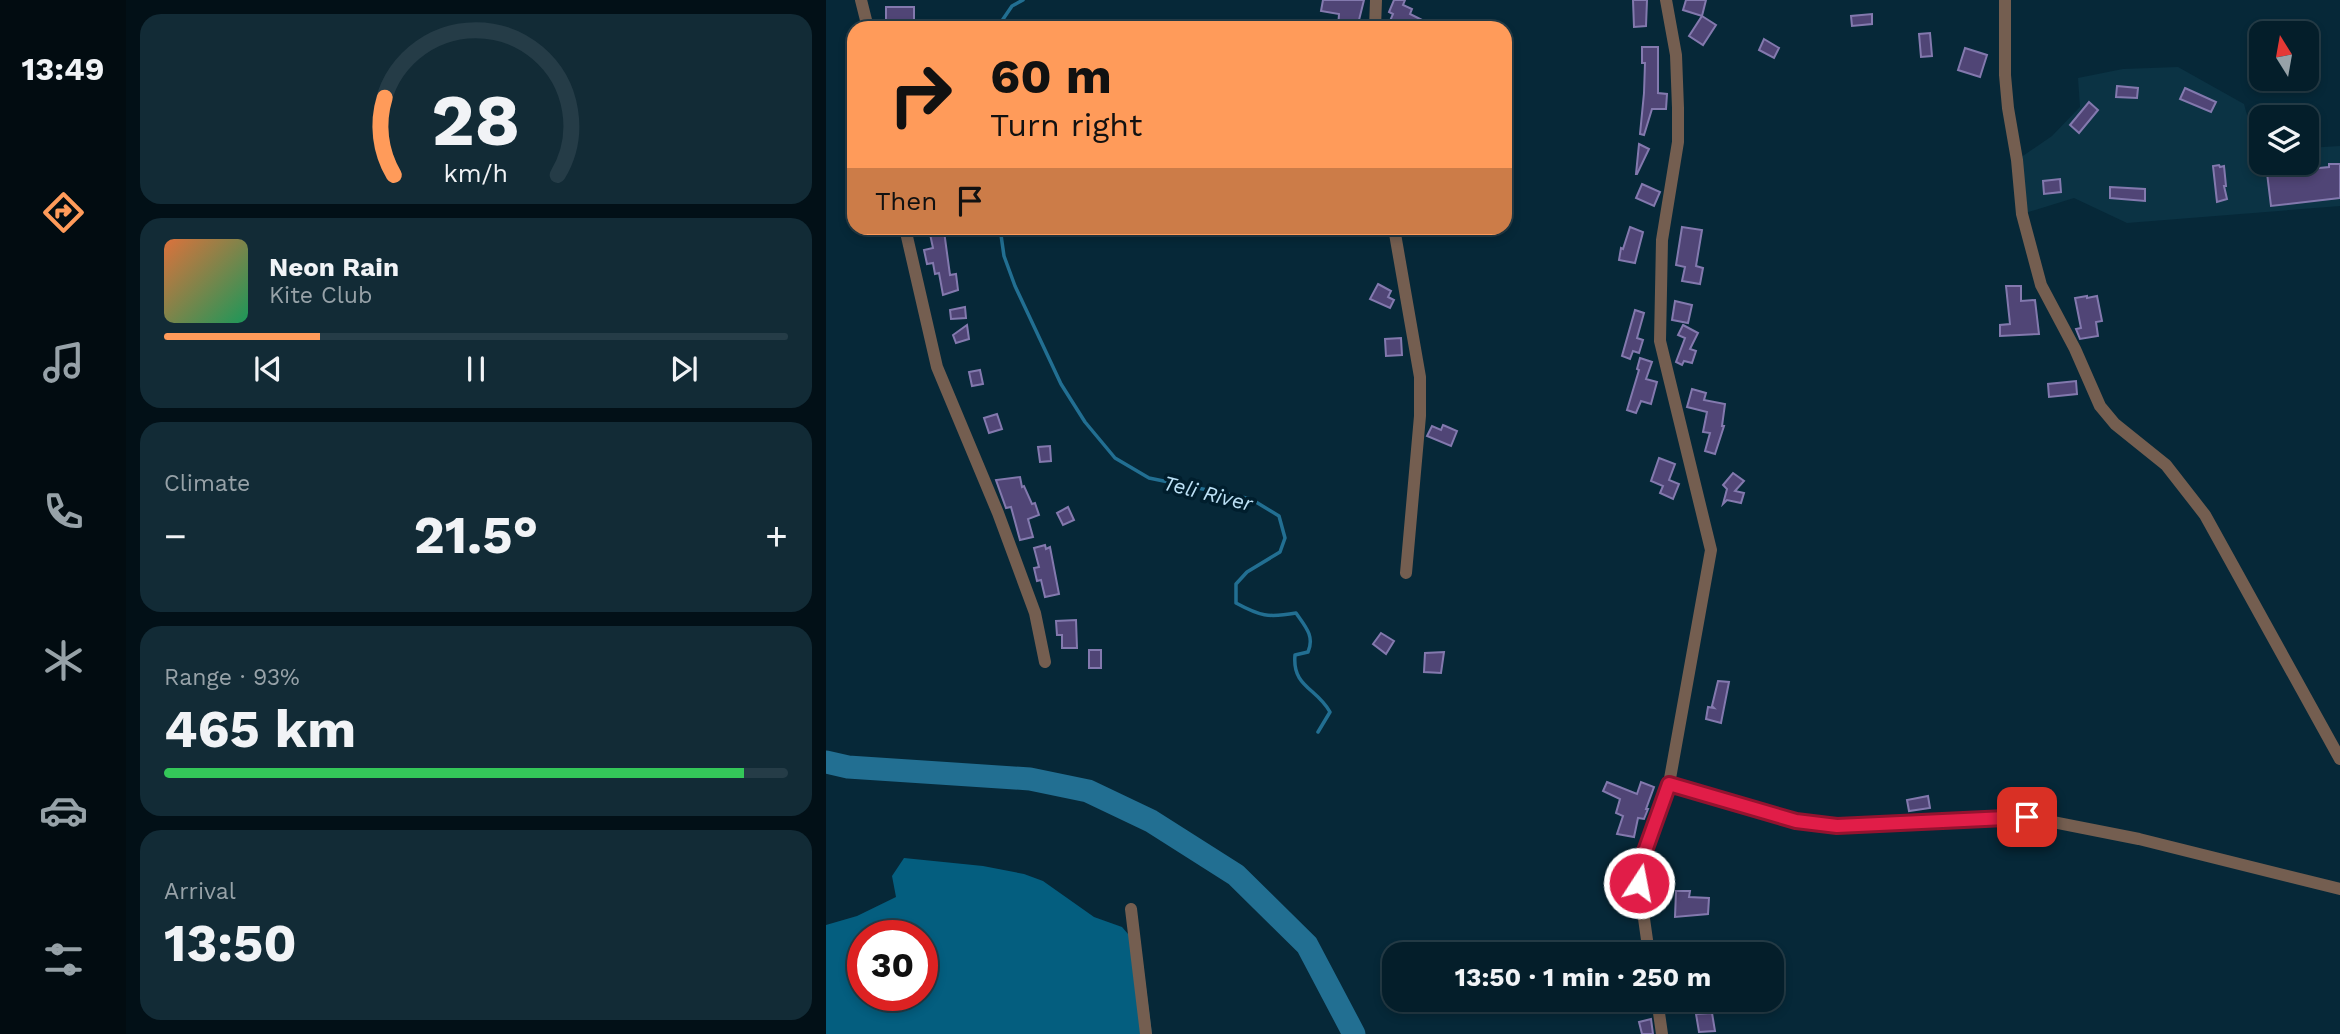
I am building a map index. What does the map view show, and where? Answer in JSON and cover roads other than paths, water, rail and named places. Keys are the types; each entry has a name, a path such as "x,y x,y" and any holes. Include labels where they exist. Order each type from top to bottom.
{"street":[{"path":"861,0 866,21"},
{"path":"1375,21 1376,0"},
{"path":"1647,942 1639,883 1645,851 1669,784 1711,550 1660,341 1662,240 1678,142 1676,55 1666,0"},
{"path":"2006,0 2005,75 2017,160 2021,214 2042,285 2075,349 2099,406 2115,425 2166,465 2205,515 2340,759"},
{"path":"907,235 937,367 998,513 1035,613 1045,662"},
{"path":"1395,235 1420,377 1420,416 1406,573"},
{"path":"1669,784 1796,821 1837,826 2027,817 2139,839 2340,889"},
{"path":"1131,909 1146,1034"},
{"path":"1659,1012 1662,1034"}],"waterway":[{"name":"Teli River","path":"1002,21 1012,6 1023,0"},
{"name":"Teli River","path":"1001,235 1004,256 1015,286 1061,384 1085,422 1115,458 1149,478 1251,499 1279,516 1285,538 1280,552 1247,572 1236,584 1236,603 1264,615 1296,613 1306,627 1310,646 1308,652 1295,655 1295,666 1301,681 1330,712 1318,732"},
{"name":"Teli River","path":"826,762 848,767 1030,779 1088,791 1151,821 1236,875 1307,945 1354,1034"}]}
